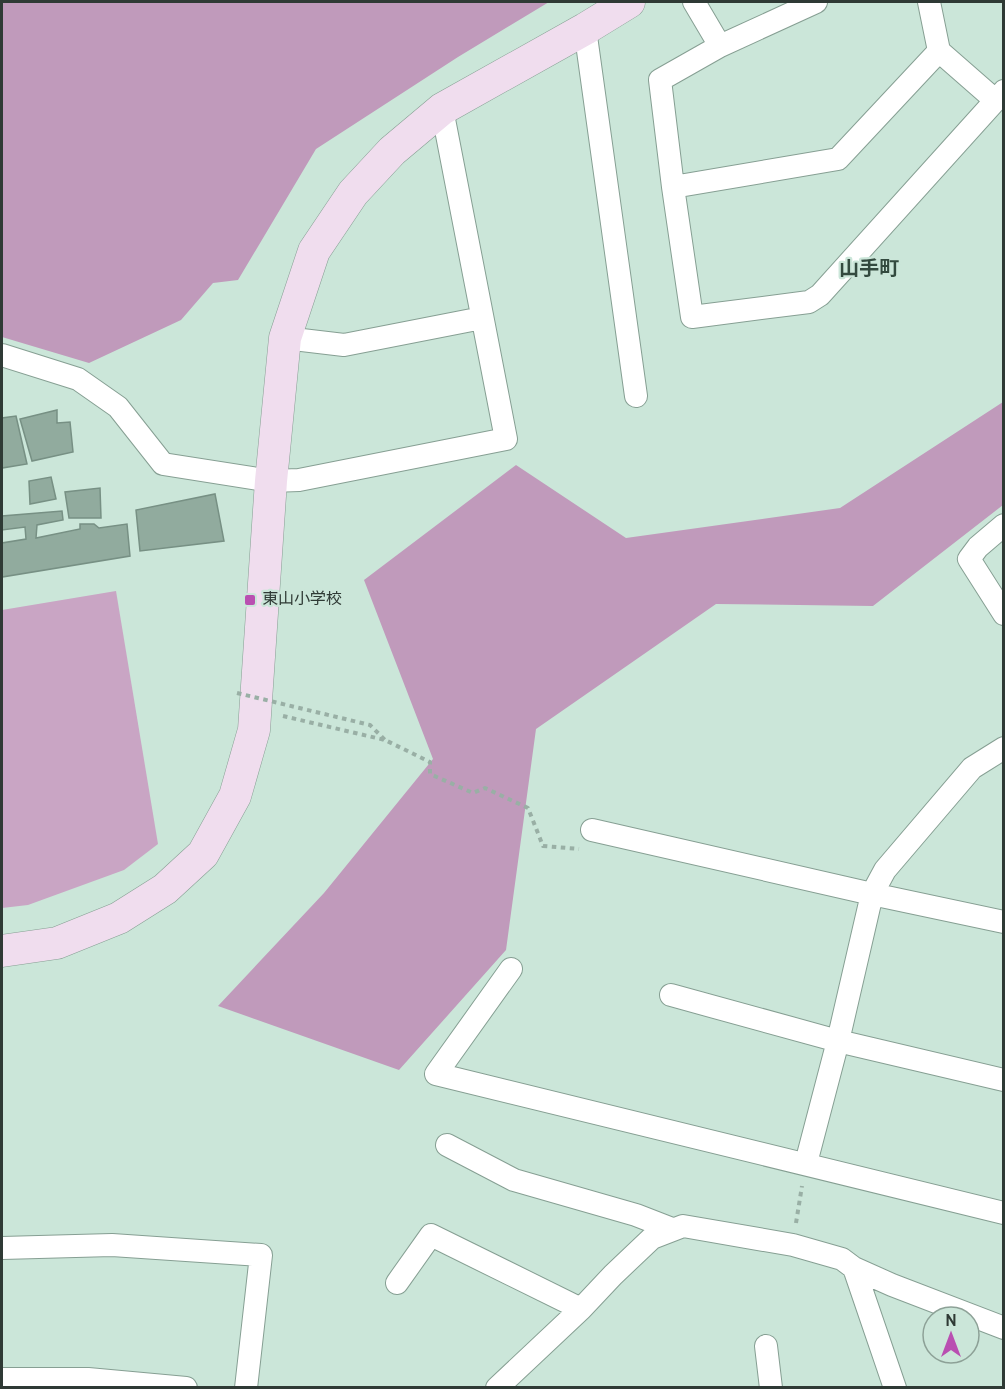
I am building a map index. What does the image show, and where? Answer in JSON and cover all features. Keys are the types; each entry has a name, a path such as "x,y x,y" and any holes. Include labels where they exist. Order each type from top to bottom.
{"street":[{"path":"2,951 57,943 119,918 165,889 203,854 235,796 255,730 272,481 285,338 314,251 353,193 392,151 442,109 630,2"},
{"path":"694,2 720,46"},
{"path":"816,2 720,46 660,80 692,317 809,302 820,295 999,95 939,51 929,2"},
{"path":"585,29 636,396"},
{"path":"673,187 838,159 939,51"},
{"path":"2,355 78,379 118,407 163,464 272,481 299,480 506,439 442,109"},
{"path":"285,338 344,345 482,318"},
{"path":"1004,525 978,547 969,559 1004,614"},
{"path":"806,1163 838,1041 872,894 885,870 972,768 1004,748"},
{"path":"592,830 1004,922"},
{"path":"511,969 436,1074 1004,1213"},
{"path":"671,995 838,1041 1004,1080"},
{"path":"447,1145 514,1180 636,1215 672,1229"},
{"path":"497,1388 652,1238 683,1226 793,1245 842,1259 854,1268 892,1285 1004,1329"},
{"path":"397,1283 431,1235 581,1309"},
{"path":"2,1248 112,1245 261,1255 246,1388"},
{"path":"854,1268 895,1388"},
{"path":"766,1346 771,1388"},
{"path":"2,1379 88,1379 186,1388"}],"path":[{"path":"237,693 370,725 385,740"},
{"path":"282,716 385,740 430,762 430,774 473,793 485,788 528,808 543,846 590,849 592,830"},
{"path":"793,1245 806,1163"}],"shaded area":[{"path":"2,2 549,2 458,57 316,149 238,280 213,283 181,320 89,363 2,337"},
{"path":"1003,402 1003,505 873,606 716,604 536,729 506,950 399,1070 218,1006 324,893 433,759 364,580 516,465 626,538 840,508"},
{"path":"116,591 158,844 124,870 28,905 2,908 2,610"}],"building":[{"path":"57,410 57,423 70,422 73,452 32,461 20,419"},
{"path":"16,416 27,464 2,468 2,418"},
{"path":"51,477 56,499 30,504 29,481"},
{"path":"100,488 101,518 69,518 65,492"},
{"path":"215,494 224,541 140,551 136,510"},
{"path":"62,511 63,520 37,525 36,538 80,529 80,524 94,524 99,528 127,524 130,556 2,577 2,543 26,539 25,527 2,530 2,516"}],"place":[{"name":"東山小学校","path":"250,600"}],"district":[{"name":"山手町","path":"869,270"}]}
